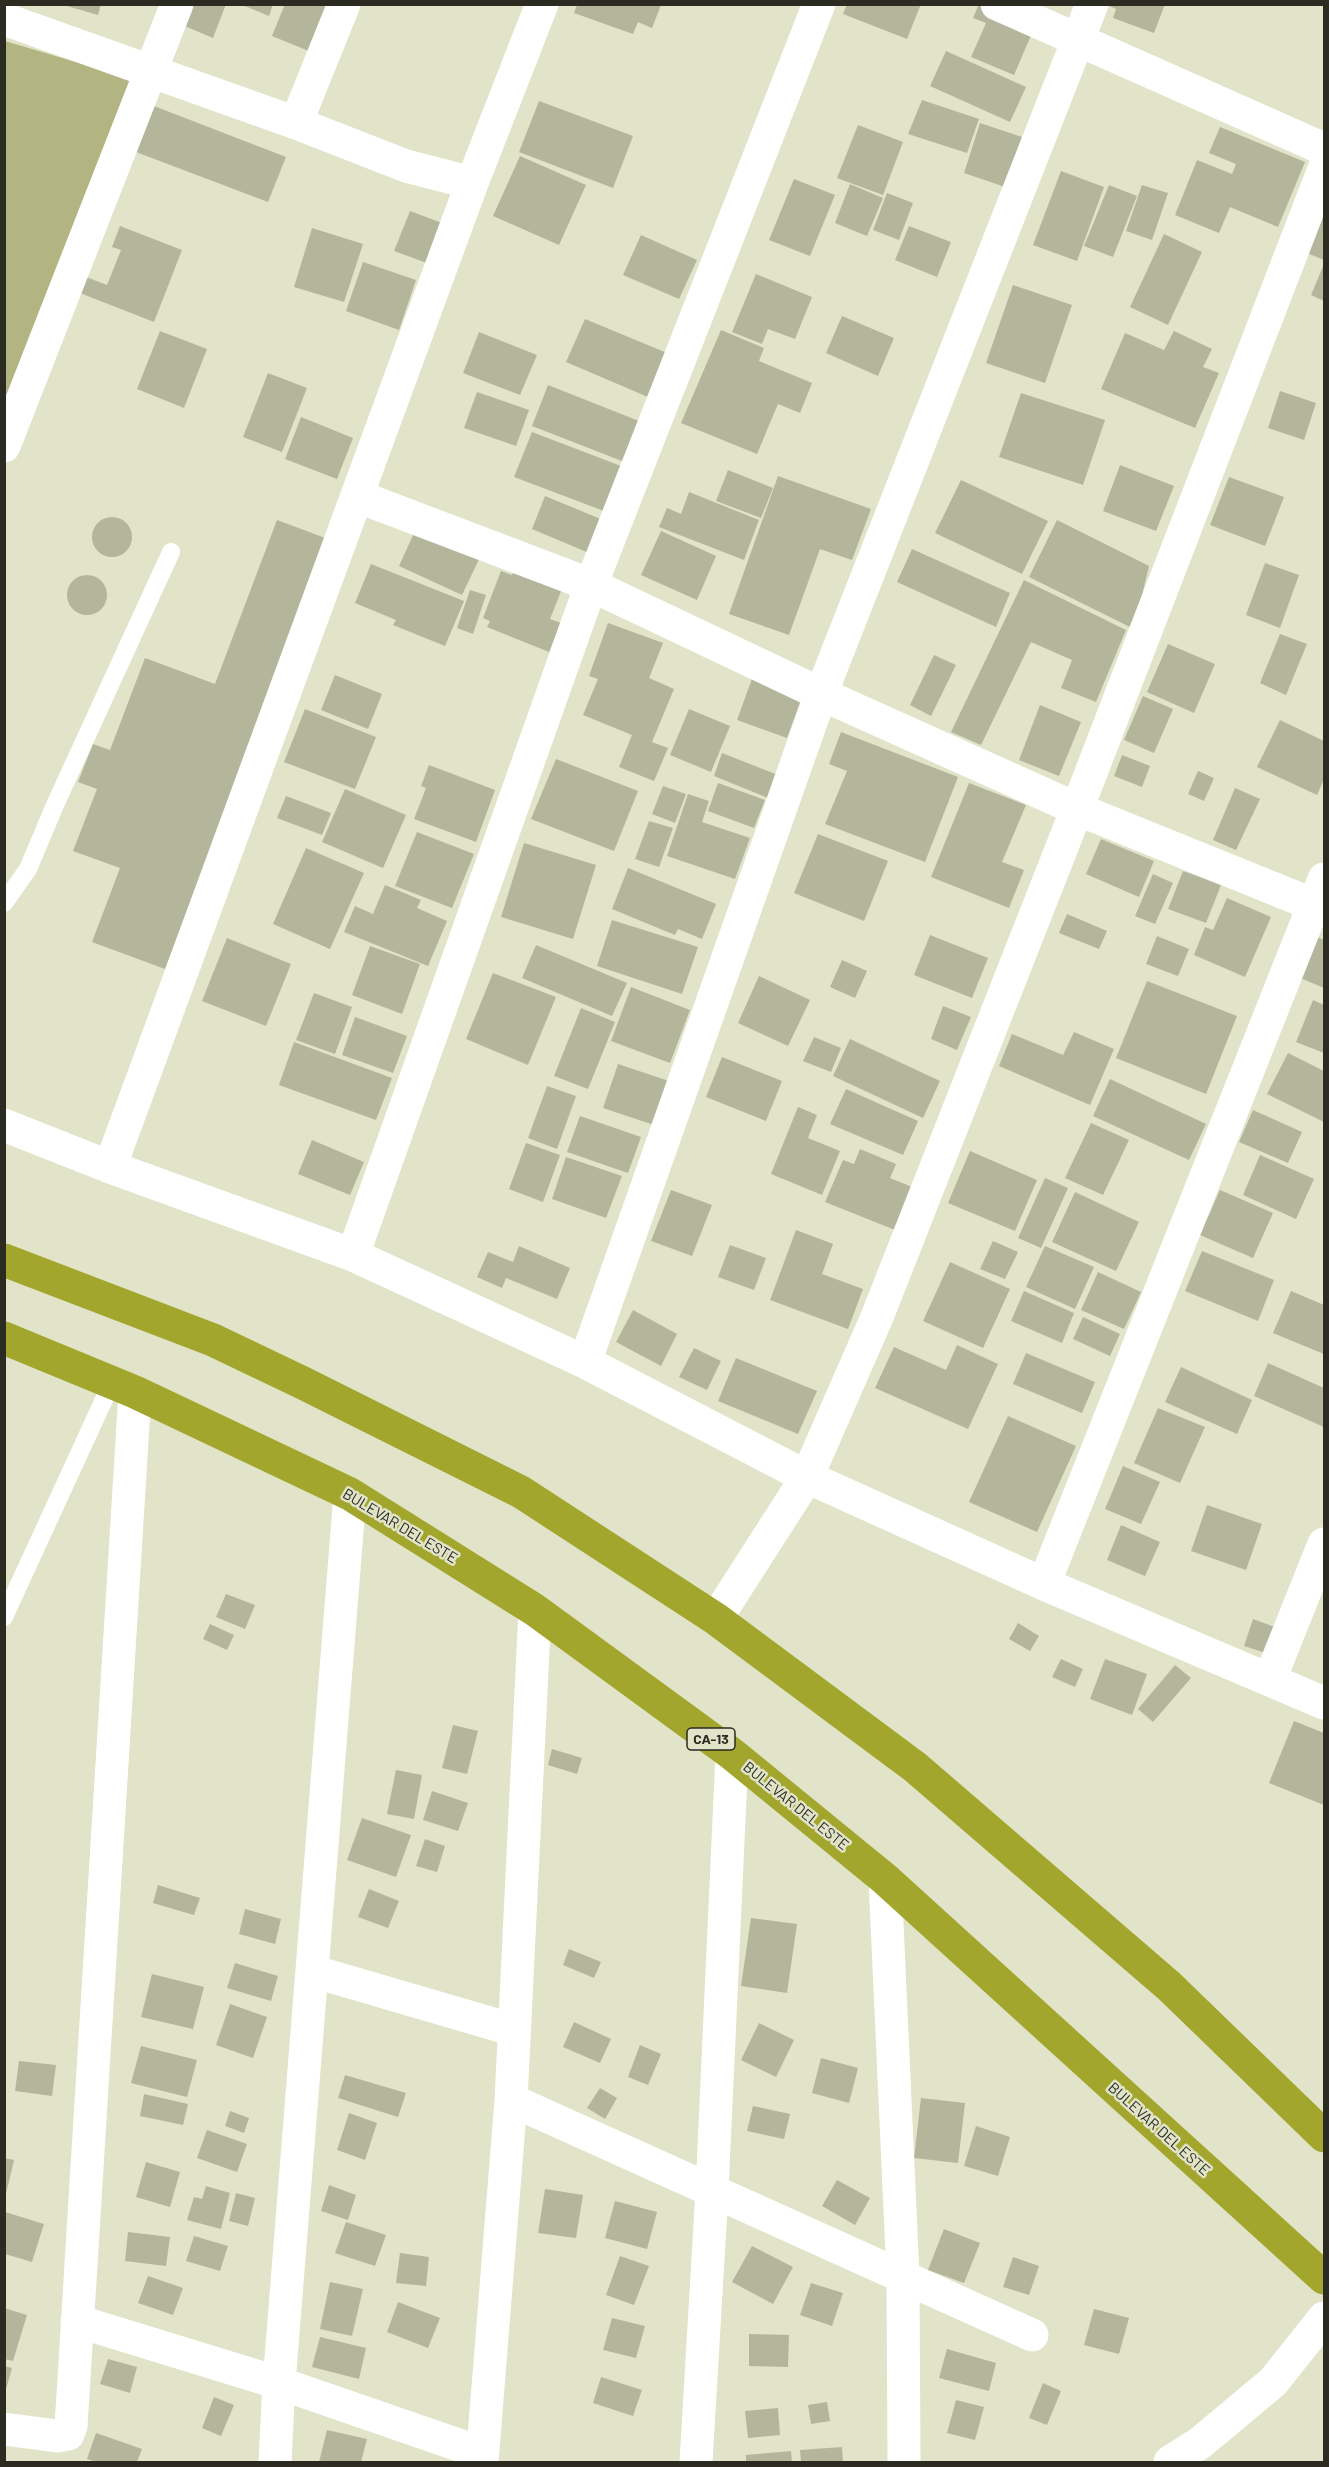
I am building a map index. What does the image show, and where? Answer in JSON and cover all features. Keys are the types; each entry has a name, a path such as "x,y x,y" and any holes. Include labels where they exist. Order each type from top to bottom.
{"highway":[{"path":"4,1260 213,1340 521,1492 716,1619 915,1767 1169,1986 1324,2136"},
{"name":"BULEVAR DEL ESTE","path":"4,1338 123,1387 350,1494 535,1610 732,1755 885,1879 1324,2278"}],"street":[{"path":"4,446 153,71 177,4"},
{"path":"296,123 344,4"},
{"path":"110,1167 472,183 542,4"},
{"path":"353,1255 591,585 819,4"},
{"path":"997,4 1324,149"},
{"path":"585,1362 821,694 1092,4"},
{"path":"4,19 296,123 406,166 472,183"},
{"path":"716,1619 807,1477 877,1317 1077,809 1324,169"},
{"path":"357,496 591,585 821,694 1077,809 1321,897 1044,1584"},
{"path":"4,1125 110,1167 353,1255 585,1362 807,1477 1044,1584 1324,1703"},
{"path":"4,2429 57,2436 68,2434 71,2426 123,1387"},
{"path":"275,2463 279,2383 350,1494"},
{"path":"1270,1679 1324,1544"},
{"path":"76,2321 279,2383 482,2458 511,2100 535,1610"},
{"path":"696,2463 712,2191 732,1755"},
{"path":"885,1879 903,2277 904,2463"},
{"path":"312,1971 514,2030"},
{"path":"511,2100 1032,2334"},
{"path":"1170,2463 1200,2443 1273,2382 1324,2318"}],"lane":[{"path":"4,903 28,869 171,552"},
{"path":"4,1617 123,1387"}],"green space":[{"path":"5,41 133,79 5,401"}],"building":[{"path":"60,4 101,4 98,15"},
{"path":"187,4 226,4 213,38 180,24"},
{"path":"240,4 273,4 269,16"},
{"path":"285,4 336,4 316,54 272,36"},
{"path":"847,4 921,4 907,39 843,14"},
{"path":"979,4 990,4 1036,24 1014,75 971,57 986,23 973,18"},
{"path":"1105,4 1165,4 1154,33 1113,18 1116,9"},
{"path":"577,5 661,5 652,28 638,22 633,34 574,13"},
{"path":"946,51 1026,87 1010,122 930,86"},
{"path":"922,100 979,119 967,153 908,134"},
{"path":"539,101 633,136 613,188 519,152"},
{"path":"154,106 286,157 268,202 136,152"},
{"path":"980,123 1022,137 1005,187 964,173"},
{"path":"858,125 903,142 883,195 837,178"},
{"path":"1220,127 1305,162 1278,227 1230,207 1219,233 1175,215 1197,160 1232,174 1236,164 1209,153"},
{"path":"520,156 586,185 559,245 493,216"},
{"path":"1061,171 1104,187 1077,261 1033,245"},
{"path":"794,179 835,195 810,256 769,240"},
{"path":"850,184 883,198 867,236 835,223"},
{"path":"1109,185 1137,196 1113,257 1084,246"},
{"path":"1142,185 1168,193 1152,240 1126,231"},
{"path":"887,193 913,203 899,240 873,230"},
{"path":"410,211 450,226 435,266 394,251"},
{"path":"1324,212 1324,260 1307,253"},
{"path":"120,226 182,250 154,322 80,293 86,277 107,285 121,250 112,247"},
{"path":"909,226 951,242 937,277 895,260"},
{"path":"312,228 363,244 344,302 294,287"},
{"path":"1164,234 1202,252 1168,325 1130,307"},
{"path":"641,235 697,260 679,299 623,275"},
{"path":"363,262 416,280 399,330 346,311"},
{"path":"1324,264 1324,301 1311,295"},
{"path":"756,274 812,297 795,339 768,329 762,344 732,332"},
{"path":"1013,285 1072,305 1045,383 986,363"},
{"path":"842,316 894,338 878,376 826,353"},
{"path":"585,319 667,353 648,397 566,362"},
{"path":"721,330 764,348 759,361 812,383 800,413 778,404 757,454 681,423"},
{"path":"160,331 207,349 184,408 137,389"},
{"path":"1174,331 1212,349 1203,367 1219,373 1195,428 1101,389 1125,333 1164,350"},
{"path":"479,332 537,355 520,395 463,373"},
{"path":"268,373 307,388 282,452 243,437"},
{"path":"548,385 644,423 627,463 532,426"},
{"path":"1280,391 1316,403 1304,440 1268,428"},
{"path":"477,392 529,410 516,446 464,428"},
{"path":"1021,393 1105,420 1083,485 999,457"},
{"path":"301,417 353,438 337,479 285,459"},
{"path":"532,432 621,466 604,511 514,477"},
{"path":"1120,465 1174,486 1156,531 1103,511"},
{"path":"728,470 773,488 761,518 716,501"},
{"path":"778,476 871,509 852,560 820,549 789,635 729,614"},
{"path":"1229,477 1284,497 1265,546 1210,525"},
{"path":"961,480 1048,521 1022,574 935,533"},
{"path":"689,492 759,520 744,560 659,527 667,508 681,514"},
{"path":"545,496 603,520 589,553 532,529"},
{"path":"112,517 126,523 132,537 126,551 112,557 98,551 92,537 98,523"},
{"path":"277,520 328,539 165,969 92,942 120,868 73,851 97,789 78,782 93,744 110,750 145,658 215,684"},
{"path":"1057,520 1149,566 1134,629 1029,577"},
{"path":"419,522 483,551 462,595 399,566"},
{"path":"661,531 716,556 697,600 641,575"},
{"path":"912,549 1010,593 996,627 897,582"},
{"path":"1265,563 1299,575 1280,628 1246,615"},
{"path":"371,564 464,601 445,646 393,625 396,620 355,603"},
{"path":"514,570 562,589 550,619 561,623 549,652 487,627 490,621 483,618 501,571 512,575"},
{"path":"87,575 101,581 107,595 101,609 87,615 73,609 67,595 73,581"},
{"path":"1024,580 1126,630 1096,702 1061,688 1072,660 1031,642 981,745 951,732"},
{"path":"470,590 486,595 473,634 457,628"},
{"path":"608,623 663,643 649,678 674,689 652,742 668,748 654,781 619,767 632,735 583,715 598,679 589,676"},
{"path":"1280,634 1307,644 1286,695 1260,683"},
{"path":"1168,644 1215,664 1194,713 1147,692"},
{"path":"934,655 956,665 931,716 910,705"},
{"path":"335,675 382,694 368,729 321,710"},
{"path":"753,676 803,694 787,738 737,720"},
{"path":"1143,696 1173,709 1154,753 1124,740"},
{"path":"1040,705 1081,722 1059,776 1019,760"},
{"path":"305,709 376,737 355,789 284,762"},
{"path":"689,709 730,726 711,772 670,755"},
{"path":"1280,720 1324,741 1324,779 1317,795 1257,767"},
{"path":"841,732 958,777 925,862 825,824 847,771 829,764"},
{"path":"722,753 778,775 768,798 714,776"},
{"path":"1122,755 1150,766 1142,787 1114,776"},
{"path":"556,759 638,791 614,851 531,819"},
{"path":"429,765 495,790 476,842 414,819 426,788 421,786"},
{"path":"1198,771 1214,778 1204,801 1188,794"},
{"path":"718,783 765,800 754,828 708,811"},
{"path":"969,783 1026,805 1002,862 1024,870 1009,908 931,877"},
{"path":"663,786 686,794 675,823 652,814"},
{"path":"1235,788 1260,799 1236,850 1213,840"},
{"path":"345,789 406,815 383,868 322,842"},
{"path":"688,794 709,801 702,822 750,838 735,879 667,856"},
{"path":"286,796 331,813 322,835 277,818"},
{"path":"649,821 673,828 659,867 635,859"},
{"path":"417,832 474,854 452,908 395,886"},
{"path":"818,834 888,861 864,921 794,893"},
{"path":"1101,839 1154,861 1139,897 1086,874"},
{"path":"524,843 596,865 573,939 501,917"},
{"path":"306,848 364,873 330,949 273,924"},
{"path":"628,868 716,904 702,939 678,929 675,935 612,909"},
{"path":"1183,871 1221,885 1206,923 1168,909"},
{"path":"1153,874 1173,883 1155,924 1135,916"},
{"path":"385,885 421,900 417,908 447,921 428,966 344,932 355,906 373,914"},
{"path":"1227,898 1271,917 1245,977 1194,955 1205,927 1213,930"},
{"path":"1067,914 1107,931 1099,949 1059,933"},
{"path":"612,920 698,947 682,994 597,966"},
{"path":"930,935 988,958 972,998 914,975"},
{"path":"1157,936 1189,949 1178,976 1146,964"},
{"path":"1315,936 1324,940 1324,988 1298,977"},
{"path":"227,938 291,964 266,1026 202,1001"},
{"path":"536,945 627,983 612,1016 522,978"},
{"path":"370,946 420,964 402,1014 352,995"},
{"path":"842,960 867,971 855,998 830,987"},
{"path":"493,973 556,997 528,1065 466,1039"},
{"path":"759,976 810,1000 788,1046 738,1023"},
{"path":"1147,981 1237,1016 1206,1094 1116,1058"},
{"path":"631,987 690,1010 670,1063 611,1041"},
{"path":"314,993 352,1007 335,1054 296,1040"},
{"path":"1313,1000 1324,1005 1324,1053 1296,1042"},
{"path":"943,1006 971,1017 957,1050 931,1039"},
{"path":"581,1008 615,1022 588,1089 554,1076"},
{"path":"355,1017 407,1036 393,1073 342,1055"},
{"path":"1074,1032 1114,1049 1090,1105 999,1066 1012,1034 1063,1055"},
{"path":"814,1037 841,1048 831,1072 803,1061"},
{"path":"850,1039 940,1081 923,1118 833,1076"},
{"path":"294,1042 392,1078 376,1120 279,1085"},
{"path":"1288,1053 1324,1071 1324,1122 1267,1094"},
{"path":"722,1057 782,1081 766,1121 706,1097"},
{"path":"618,1064 669,1081 654,1125 603,1108"},
{"path":"1110,1079 1206,1124 1189,1160 1093,1116"},
{"path":"547,1086 576,1096 557,1149 528,1138"},
{"path":"846,1089 918,1121 903,1155 830,1124"},
{"path":"798,1107 817,1115 808,1138 840,1151 822,1195 771,1174"},
{"path":"1253,1110 1302,1132 1288,1163 1239,1142"},
{"path":"580,1116 641,1137 628,1173 567,1152"},
{"path":"1091,1123 1129,1140 1103,1195 1065,1178"},
{"path":"312,1140 364,1162 350,1195 298,1174"},
{"path":"526,1143 560,1155 543,1202 509,1189"},
{"path":"860,1149 896,1164 890,1178 912,1187 895,1230 825,1202 843,1160 854,1164"},
{"path":"970,1151 1037,1180 1015,1231 948,1203"},
{"path":"1260,1155 1314,1179 1296,1219 1243,1195"},
{"path":"566,1157 622,1176 606,1218 552,1199"},
{"path":"1045,1178 1068,1188 1041,1248 1018,1238"},
{"path":"671,1190 712,1205 692,1256 651,1241"},
{"path":"1220,1190 1273,1213 1253,1258 1200,1235"},
{"path":"1075,1192 1139,1222 1116,1271 1052,1242"},
{"path":"796,1230 833,1244 822,1274 863,1289 848,1329 770,1300"},
{"path":"993,1241 1018,1252 1005,1279 980,1269"},
{"path":"730,1245 766,1258 754,1290 718,1277"},
{"path":"519,1246 570,1268 557,1299 506,1278 502,1288 477,1277 488,1252 513,1262"},
{"path":"1045,1246 1094,1267 1075,1309 1026,1287"},
{"path":"1202,1251 1274,1280 1258,1321 1185,1291"},
{"path":"950,1262 1010,1289 983,1348 923,1321"},
{"path":"1098,1272 1141,1292 1124,1329 1081,1310"},
{"path":"1024,1291 1074,1313 1062,1343 1011,1321"},
{"path":"1291,1291 1324,1305 1324,1354 1273,1333"},
{"path":"633,1310 677,1334 661,1366 616,1342"},
{"path":"1083,1317 1120,1334 1110,1356 1073,1339"},
{"path":"957,1345 998,1364 968,1429 875,1388 894,1347 946,1370"},
{"path":"694,1348 721,1361 707,1390 679,1377"},
{"path":"1026,1353 1095,1382 1082,1413 1013,1384"},
{"path":"736,1358 817,1391 798,1434 718,1401"},
{"path":"1268,1363 1324,1388 1324,1427 1254,1396"},
{"path":"1181,1367 1252,1400 1237,1434 1165,1402"},
{"path":"1158,1408 1205,1427 1180,1483 1134,1463"},
{"path":"1008,1416 1076,1446 1037,1532 969,1502"},
{"path":"1123,1466 1160,1482 1141,1524 1105,1509"},
{"path":"1207,1505 1262,1524 1246,1570 1191,1551"},
{"path":"1121,1525 1160,1542 1145,1576 1107,1560"},
{"path":"226,1594 255,1605 245,1629 216,1617"},
{"path":"1253,1619 1280,1629 1272,1655 1244,1646"},
{"path":"1018,1623 1039,1636 1030,1651 1009,1639"},
{"path":"210,1624 234,1635 227,1650 203,1639"},
{"path":"1061,1659 1083,1669 1075,1687 1052,1677"},
{"path":"1105,1659 1147,1674 1132,1715 1090,1699"},
{"path":"1175,1665 1191,1678 1153,1722 1138,1709"},
{"path":"1294,1721 1324,1733 1324,1805 1269,1783"},
{"path":"453,1725 478,1731 467,1774 442,1768"},
{"path":"552,1749 582,1758 577,1774 548,1765"},
{"path":"396,1770 422,1775 414,1819 387,1814"},
{"path":"432,1791 468,1803 458,1831 423,1820"},
{"path":"362,1818 411,1835 396,1877 347,1860"},
{"path":"425,1839 445,1846 437,1872 416,1866"},
{"path":"158,1885 200,1898 194,1915 153,1903"},
{"path":"369,1889 399,1901 388,1928 358,1917"},
{"path":"245,1909 281,1919 275,1944 239,1934"},
{"path":"751,1918 797,1924 787,1993 741,1986"},
{"path":"569,1949 601,1962 594,1978 563,1965"},
{"path":"235,1963 278,1976 271,2001 227,1988"},
{"path":"152,1974 204,1987 193,2029 141,2017"},
{"path":"230,2004 267,2017 253,2058 216,2045"},
{"path":"574,2022 611,2039 600,2063 563,2047"},
{"path":"759,2023 794,2040 776,2077 741,2060"},
{"path":"640,2045 661,2054 648,2085 628,2077"},
{"path":"141,2046 197,2060 187,2097 131,2083"},
{"path":"821,2058 858,2068 849,2103 812,2093"},
{"path":"19,2061 56,2065 52,2096 15,2091"},
{"path":"345,2075 406,2093 398,2117 338,2098"},
{"path":"600,2088 617,2098 605,2119 587,2108"},
{"path":"144,2094 188,2104 183,2125 140,2116"},
{"path":"921,2098 965,2103 958,2163 914,2158"},
{"path":"753,2106 790,2114 784,2139 747,2131"},
{"path":"230,2111 249,2118 244,2133 225,2126"},
{"path":"349,2113 377,2123 365,2160 337,2150"},
{"path":"976,2126 1010,2137 998,2176 964,2166"},
{"path":"207,2130 247,2144 237,2172 197,2158"},
{"path":"4,2158 14,2160 5,2198 4,2197"},
{"path":"146,2162 180,2172 170,2207 136,2197"},
{"path":"837,2180 870,2198 855,2225 822,2206"},
{"path":"329,2185 356,2195 348,2220 321,2211"},
{"path":"206,2186 230,2193 221,2229 187,2220 194,2197 202,2199"},
{"path":"545,2189 583,2195 576,2238 538,2233"},
{"path":"236,2193 255,2198 248,2226 229,2221"},
{"path":"615,2201 657,2212 647,2249 605,2238"},
{"path":"5,2212 44,2224 32,2262 5,2254"},
{"path":"346,2222 386,2235 375,2266 335,2253"},
{"path":"944,2229 980,2243 964,2283 928,2270"},
{"path":"128,2232 170,2237 166,2266 125,2261"},
{"path":"194,2236 228,2246 220,2271 186,2261"},
{"path":"752,2246 793,2267 773,2304 732,2282"},
{"path":"400,2253 429,2257 426,2286 396,2283"},
{"path":"620,2256 649,2266 634,2305 606,2295"},
{"path":"1013,2257 1039,2266 1029,2295 1003,2287"},
{"path":"148,2276 183,2288 173,2315 138,2303"},
{"path":"330,2282 363,2289 352,2336 320,2329"},
{"path":"811,2283 843,2293 832,2326 800,2315"},
{"path":"398,2302 440,2318 428,2348 387,2332"},
{"path":"4,2308 27,2315 13,2361 4,2359"},
{"path":"1094,2309 1129,2318 1119,2354 1084,2345"},
{"path":"612,2318 645,2326 636,2358 603,2350"},
{"path":"749,2334 789,2335 788,2367 749,2366"},
{"path":"320,2337 366,2348 359,2379 312,2367"},
{"path":"947,2349 996,2363 989,2391 939,2378"},
{"path":"108,2359 137,2367 130,2393 100,2384"},
{"path":"4,2366 12,2368 5,2393 4,2393"},
{"path":"601,2377 642,2390 633,2416 593,2403"},
{"path":"1043,2383 1061,2391 1047,2425 1029,2418"},
{"path":"214,2397 234,2405 221,2436 202,2428"},
{"path":"956,2400 984,2407 975,2440 947,2433"},
{"path":"827,2402 830,2421 811,2424 808,2405"},
{"path":"778,2408 780,2435 748,2438 745,2411"},
{"path":"327,2430 367,2439 361,2462 319,2462"},
{"path":"96,2433 142,2449 137,2462 97,2462 87,2459"},
{"path":"842,2447 843,2462 801,2462 800,2450"},
{"path":"791,2451 792,2462 746,2462 746,2455"}]}
